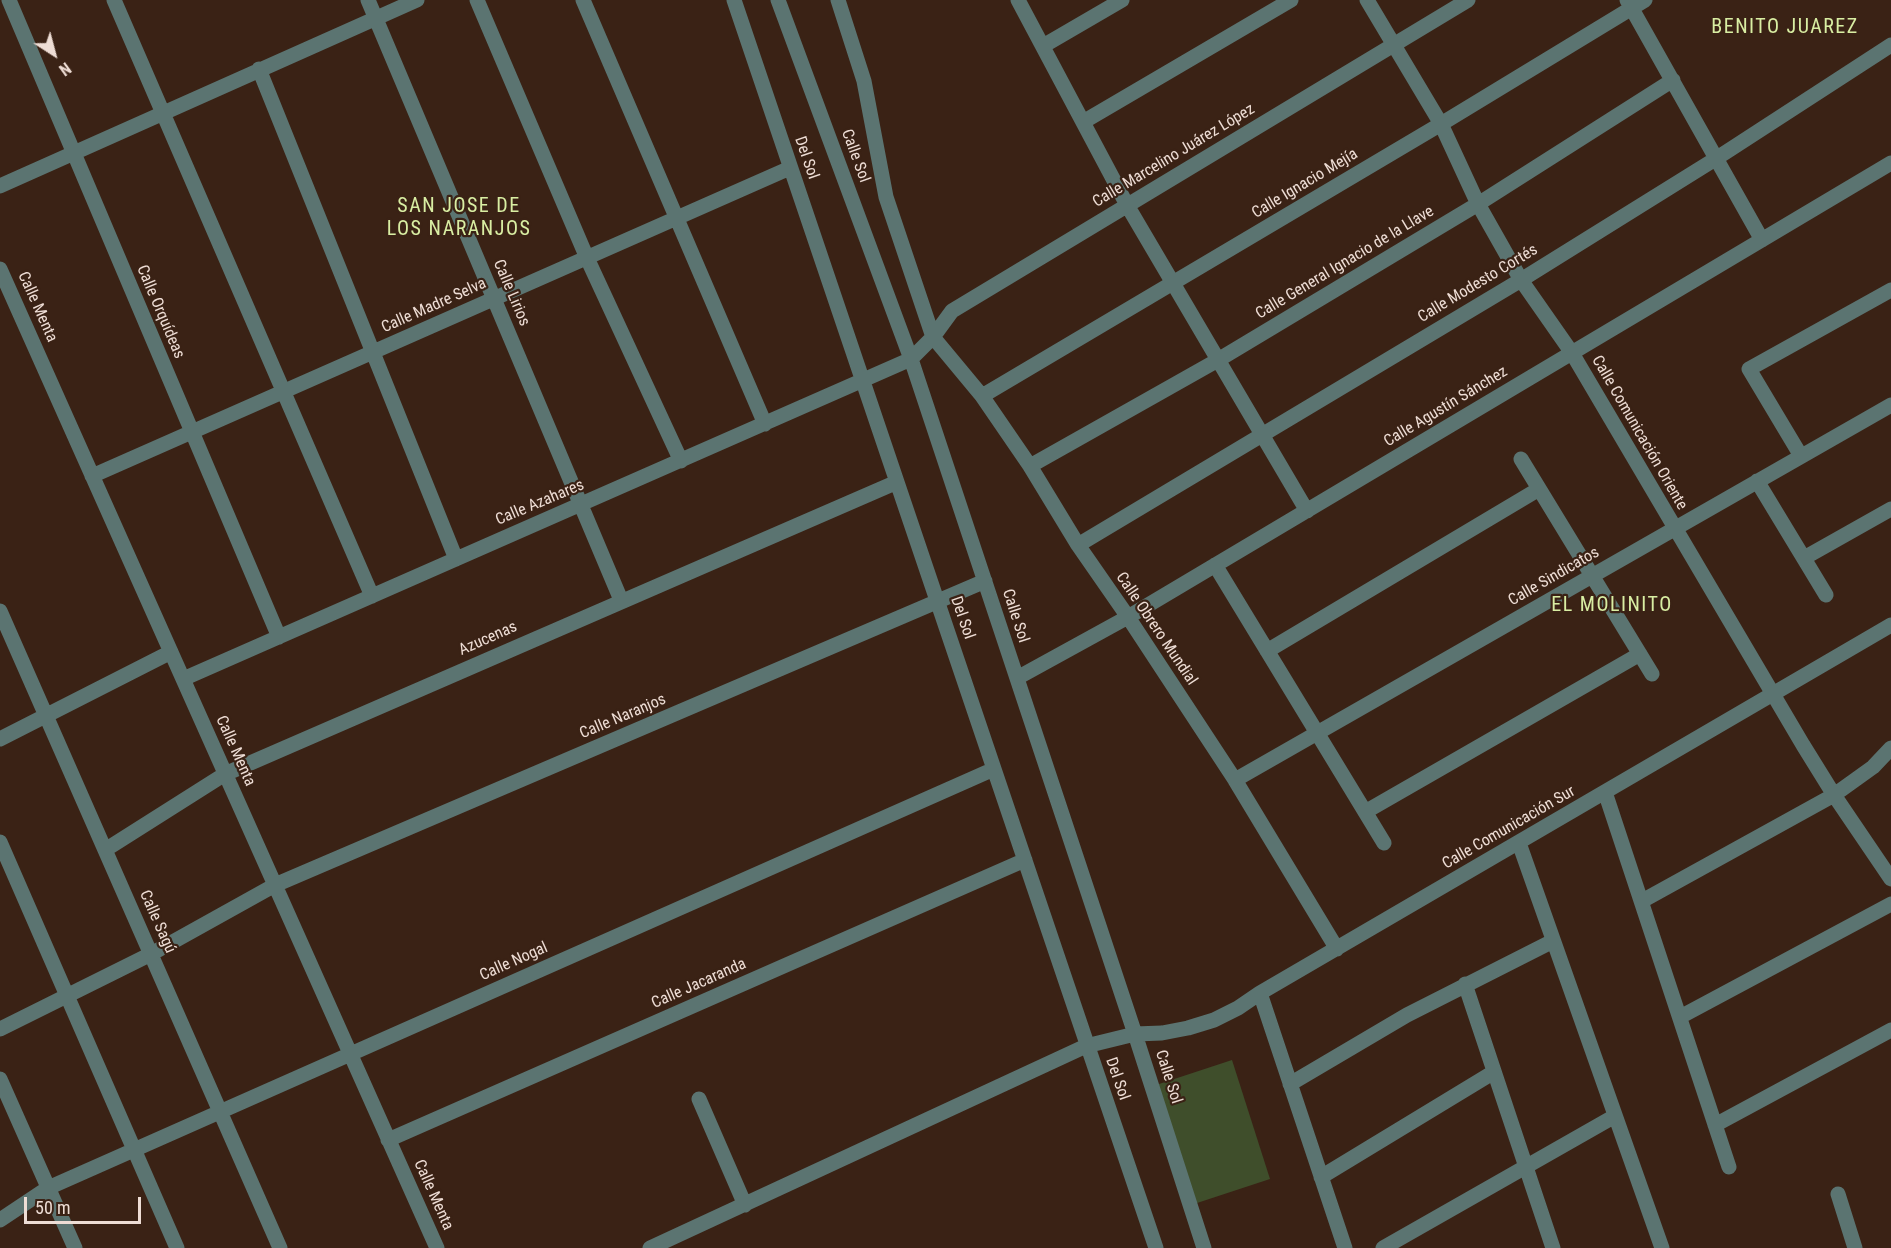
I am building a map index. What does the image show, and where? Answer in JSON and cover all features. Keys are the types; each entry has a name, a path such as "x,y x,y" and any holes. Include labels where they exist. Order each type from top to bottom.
{"street":[{"name":"Calle Orquídeas","path":"9,0 279,637"},
{"path":"114,0 372,596"},
{"name":"Calle Lirios","path":"368,0 621,600"},
{"path":"0,186 417,0"},
{"path":"477,0 587,258 681,460"},
{"path":"583,0 765,424"},
{"name":"Del Sol","path":"734,0 1025,860 1151,1246"},
{"name":"Calle Sol","path":"778,0 911,359 1204,1248"},
{"path":"838,0 864,81 886,197 933,337"},
{"path":"1018,0 1127,205 1307,511"},
{"path":"1043,46 1122,0"},
{"path":"1083,122 1291,0"},
{"name":"Calle Comunicación Oriente","path":"1367,0 1441,124 1478,204 1521,280 1572,353 1674,529 1834,795 1891,879"},
{"name":"Calle Marcelino Juárez López","path":"911,359 933,337 952,312 1468,0"},
{"path":"1635,3 1673,80 1762,240"},
{"name":"Calle Ignacio Mejía","path":"982,396 1441,124 1635,3"},
{"name":"Calle Modesto Cortés","path":"1078,545 1521,280 1717,158 1891,45"},
{"path":"259,69 456,559"},
{"name":"Calle General Ignacio de la Llave","path":"1030,466 1218,360 1478,204 1673,80"},
{"name":"Calle Agustín Sánchez","path":"1017,678 1128,617 1891,163"},
{"name":"Calle Madre Selva","path":"93,476 790,168"},
{"name":"Calle Menta","path":"0,269 436,1248"},
{"path":"1801,456 1749,369 1891,290"},
{"name":"Calle Obrero Mundial","path":"933,337 982,396 1030,466 1078,545 1235,780 1337,949"},
{"name":"Calle Azahares","path":"183,679 911,359"},
{"name":"Calle Sindicatos","path":"1235,780 1891,405"},
{"path":"1521,459 1652,674"},
{"path":"1757,481 1826,595"},
{"name":"Azucenas","path":"105,850 225,774 897,482"},
{"path":"1267,651 1539,489"},
{"path":"1804,558 1891,509"},
{"path":"1215,565 1384,843"},
{"name":"Calle Naranjos","path":"0,1029 151,954 275,885 985,581"},
{"name":"Calle Sagú","path":"0,611 280,1248"},
{"name":"Calle Comunicación Sur","path":"650,1248 1086,1046 1135,1034 1171,1032 1214,1020 1238,1008 1260,993 1891,625"},
{"path":"0,739 171,652"},
{"path":"1365,812 1640,654"},
{"path":"1642,901 1834,795 1873,767 1891,748"},
{"name":"Calle Nogal","path":"0,1220 48,1188 994,769"},
{"path":"1605,792 1729,1167"},
{"path":"0,842 177,1248"},
{"path":"1519,843 1662,1248"},
{"name":"Calle Jacaranda","path":"388,1140 1025,860"},
{"path":"1680,1017 1891,904"},
{"path":"1290,1084 1407,1015 1553,941"},
{"path":"1465,984 1553,1248"},
{"path":"1260,993 1345,1248"},
{"path":"1715,1125 1891,1030"},
{"path":"1321,1177 1494,1072"},
{"path":"1,1086 75,1248"},
{"path":"699,1099 745,1205"},
{"path":"1383,1248 1615,1116"},
{"path":"1838,1194 1855,1248"}],"green space":[{"path":"1232,1060 1270,1179 1194,1204 1156,1085"}],"district":[{"name":"BENITO JUAREZ","path":"1785,28"},
{"name":"SAN JOSE DE LOS NARANJOS","path":"459,218"},
{"name":"EL MOLINITO","path":"1612,606"}]}
